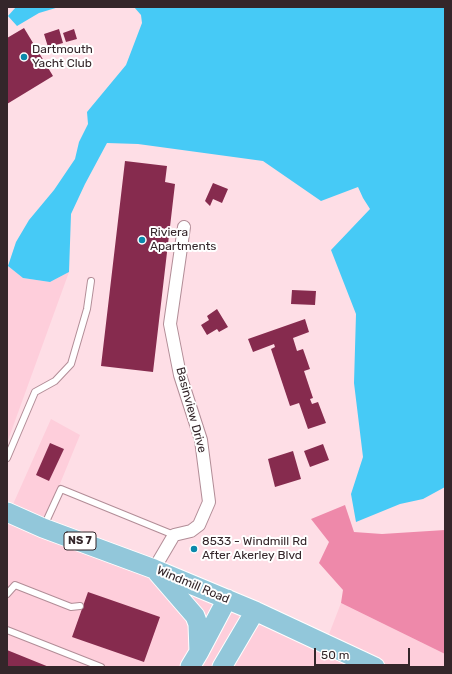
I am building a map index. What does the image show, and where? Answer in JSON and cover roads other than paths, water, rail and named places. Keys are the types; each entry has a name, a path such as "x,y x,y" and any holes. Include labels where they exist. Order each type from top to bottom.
{"main road":[{"name":"Windmill Road","path":"7,512 43,528 154,569 227,599 375,667"},
{"path":"154,569 194,616 198,624 195,660"},
{"path":"195,660 227,599"},
{"path":"222,667 255,611"}],"street":[{"name":"Basinview Drive","path":"174,535 191,531 199,525 209,502 201,440 180,376 170,324 184,227"},
{"path":"154,569 174,535"}],"lane":[{"path":"7,458 35,392 55,381 71,364 87,309 91,281"},
{"path":"43,528 61,490 174,535"},
{"path":"7,594 15,585 71,607 80,606"},
{"path":"7,630 101,667"}],"water":[{"path":"16,7 59,7 39,13 17,26 8,16"},
{"path":"134,7 445,7 445,487 423,499 400,504 356,522 351,494 363,457 354,383 356,314 331,250 370,209 358,187 321,201 263,161 138,144 107,143 71,214 69,272 50,282 23,278 8,266 16,242 29,220 54,190 75,159 79,142 88,124 87,112 126,65 142,23 141,15"}],"place":[{"name":"Dartmouth Yacht Club","path":"24,57"},
{"name":"Riviera Apartments","path":"142,240"},
{"name":"8533 - Windmill Rd After Akerley Blvd","path":"194,549"}]}
